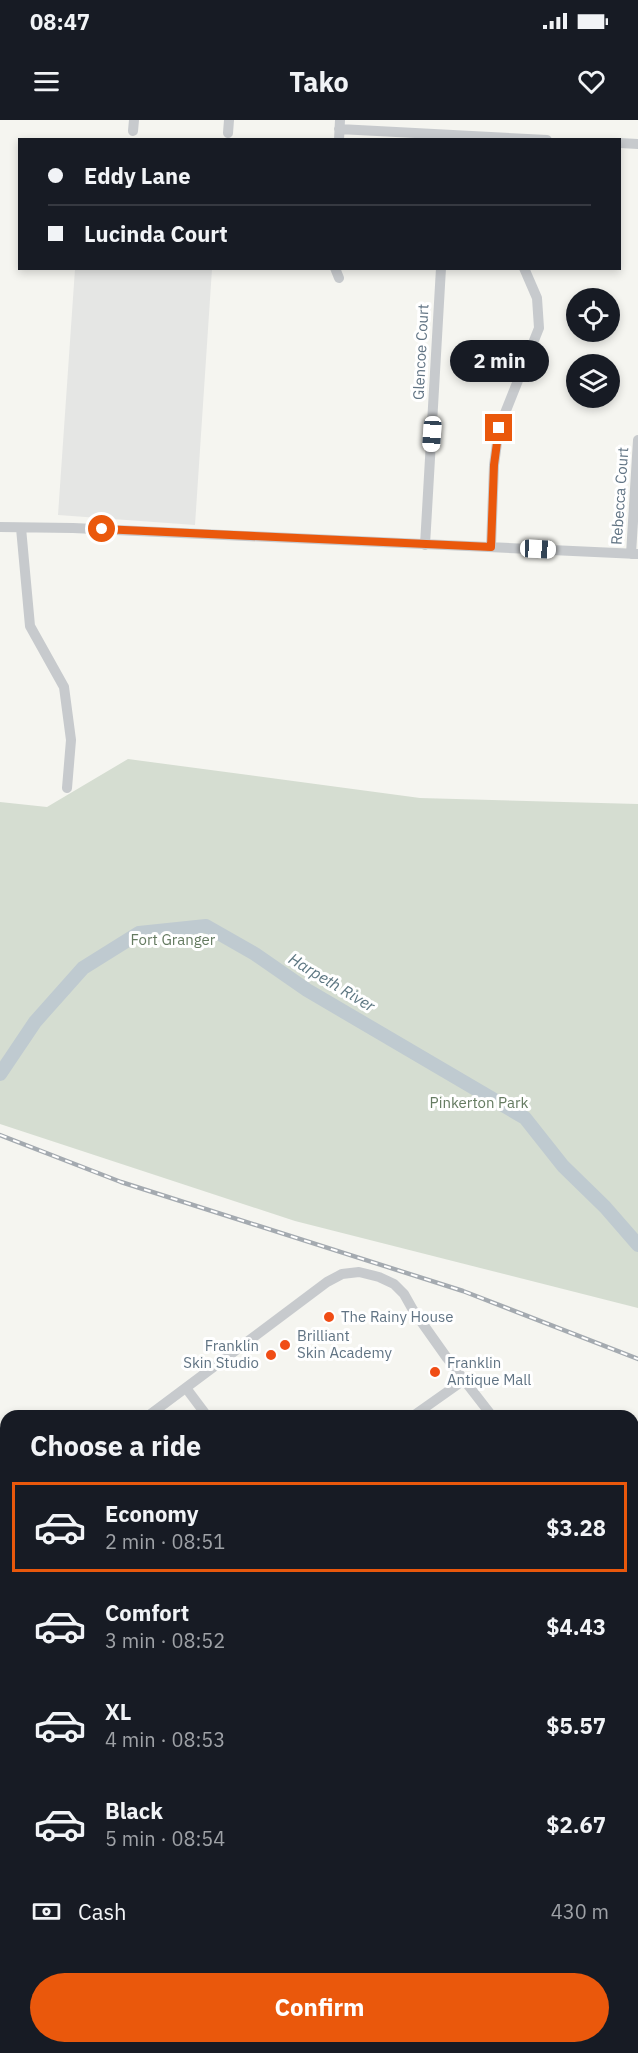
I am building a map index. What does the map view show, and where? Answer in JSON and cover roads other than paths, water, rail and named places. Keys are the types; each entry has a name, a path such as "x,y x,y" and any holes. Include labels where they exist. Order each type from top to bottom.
{"street":[{"path":"228,133 229,120"},
{"path":"339,130 505,138"},
{"path":"621,143 638,144"},
{"name":"Glencoe Court","path":"426,544 441,270"},
{"path":"491,547 494,465 499,428 539,328 537,298 525,270"},
{"name":"Rebecca Court","path":"634,554 638,440"},
{"path":"0,527 73,528 634,554"},
{"path":"21,528 30,626 64,687 71,740 67,788"},
{"path":"156,1410 327,1282 342,1274 359,1272 394,1284 404,1294 413,1310 487,1410"},
{"path":"422,1410 464,1380"},
{"path":"186,1388 202,1410"}],"waterway":[{"name":"Harpeth River","path":"0,1074 35,1022 83,968 139,933 206,926 255,954 307,990 525,1118 563,1166 605,1207 638,1245"}],"railway":[{"path":"0,1135 121,1182 463,1291 638,1359"}],"place":[{"name":"The Rainy House","path":"329,1317"},
{"name":"Brilliant Skin Academy","path":"285,1345"},
{"name":"Franklin Skin Studio","path":"271,1355"},
{"name":"Franklin Antique Mall","path":"435,1372"}],"park label":[{"name":"Fort Granger","path":"173,940"},
{"name":"Pinkerton Park","path":"479,1103"}]}
